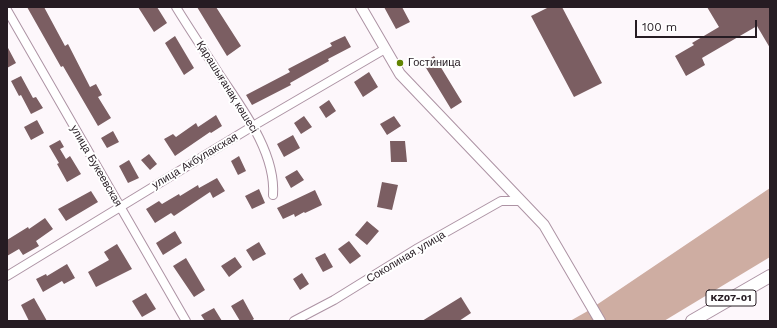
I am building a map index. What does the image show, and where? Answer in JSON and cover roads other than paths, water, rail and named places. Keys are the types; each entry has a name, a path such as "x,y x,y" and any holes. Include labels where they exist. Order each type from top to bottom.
{"main road":[{"name":"KZ07-01","path":"692,321 770,276"}],"street":[{"name":"Қарашығанақ көшесі","path":"176,7 253,126 265,153 274,186 273,195"},
{"path":"361,7 400,74 544,225 600,321"},
{"name":"улица Букеевская","path":"7,10 186,321"},
{"name":"улица Акбулакская","path":"7,276 253,126 385,49"},
{"name":"Соколиная улица","path":"294,321 334,300 418,248 501,201 520,201"}],"place":[{"name":"Гостиница","path":"400,63"}]}
